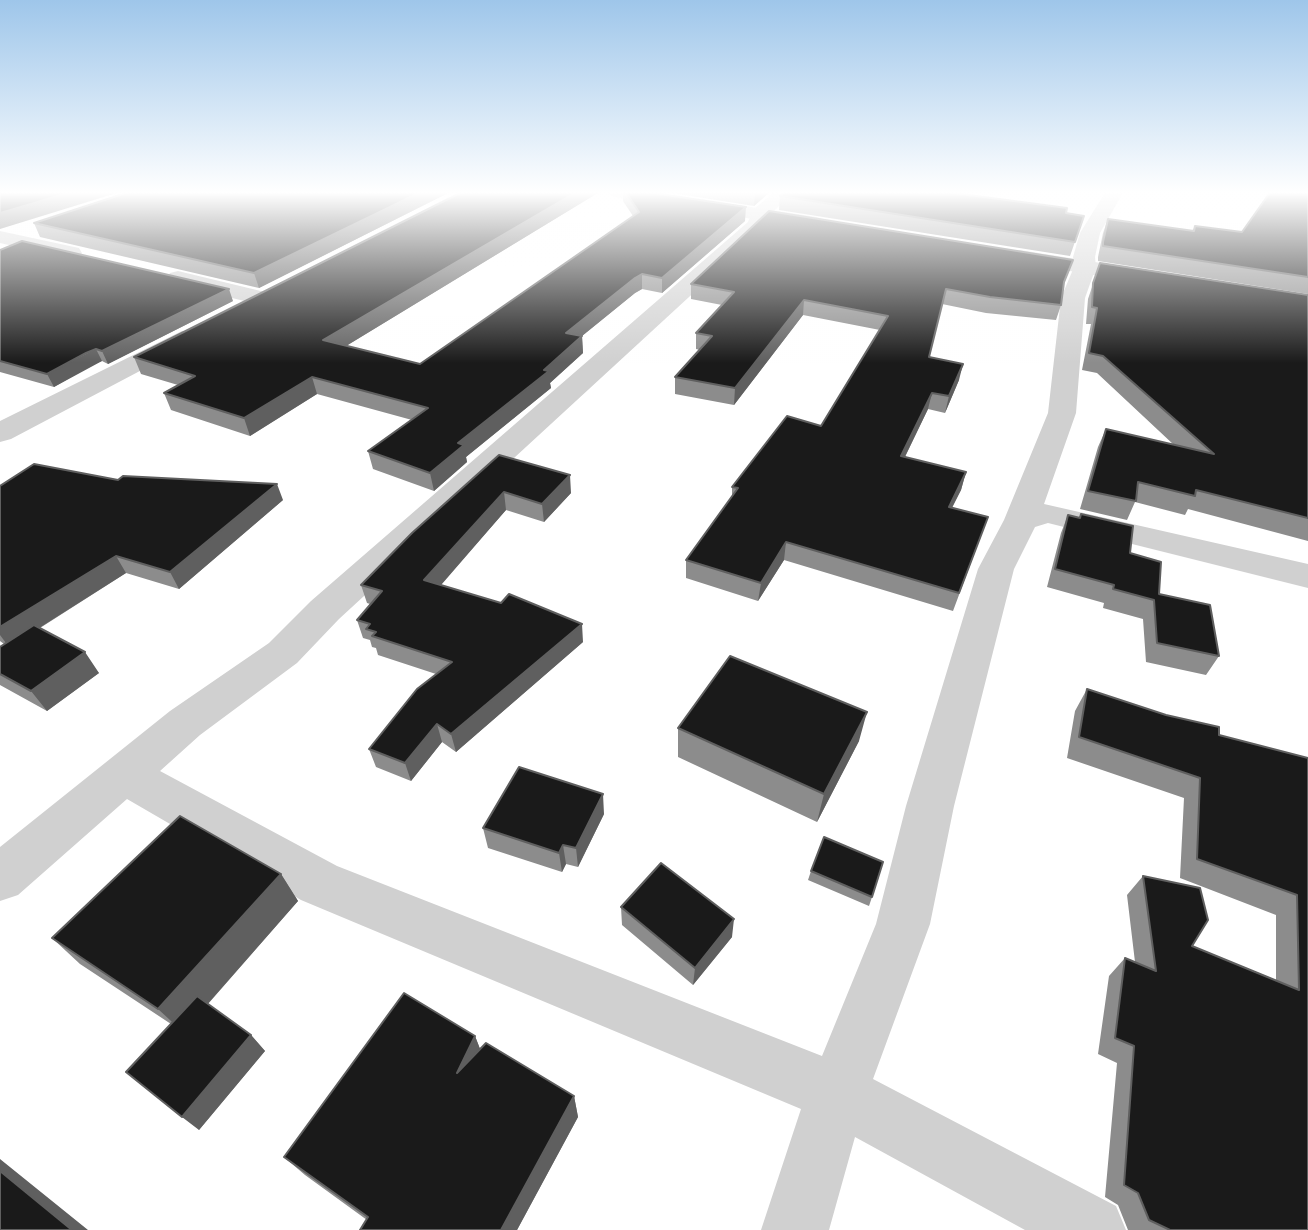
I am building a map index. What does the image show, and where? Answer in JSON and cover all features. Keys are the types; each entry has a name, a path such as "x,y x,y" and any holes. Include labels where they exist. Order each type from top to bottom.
{"street":[{"path":"48,248 89,257"},
{"path":"0,878 185,723 283,653 325,610 729,248"},
{"path":"794,1230 837,1094 903,924 930,806 996,569 1021,520 1062,413 1073,298 1085,267 1086,248"},
{"path":"1004,254 1177,282"},
{"path":"155,273 261,298"},
{"path":"223,317 285,285"},
{"path":"0,433 199,330"},
{"path":"1021,520 1048,513 1308,576"},
{"path":"126,775 318,883 837,1094 1092,1230"}],"building":[{"path":"54,248 229,289 102,351 96,349 86,353 47,374 0,361 0,250"},
{"path":"146,248 305,248 254,273"},
{"path":"350,248 480,248 323,340 420,364 587,248 697,248 662,278 642,274 635,278 566,333 582,336 544,370 549,371 458,443 464,445 430,473 368,451 428,408 312,377 244,418 164,393 195,376 134,357"},
{"path":"729,248 1001,248 1073,260 1064,282 1061,305 946,289 929,357 963,364 949,396 932,393 901,456 966,472 949,507 988,517 959,593 786,542 761,583 686,560 738,488 732,487 787,416 821,426 888,316 804,300 735,388 675,377 712,336 696,333 734,292 691,284"},
{"path":"1119,248 1308,248 1308,277"},
{"path":"1100,263 1308,295 1308,518 1196,490 1195,496 1138,482 1136,501 1088,491 1106,429 1214,454 1103,356 1089,353 1097,308 1092,307 1093,283"},
{"path":"499,455 570,475 542,504 504,492 424,580 501,603 509,594 582,624 451,734 437,724 405,763 369,749 417,689 452,662 372,636 376,632 366,629 370,624 357,620 382,591 361,585 412,533"},
{"path":"34,464 118,480 123,476 277,484 170,572 116,556 0,627 0,486"},
{"path":"1081,514 1133,526 1130,553 1161,562 1159,594 1210,605 1219,656 1157,643 1154,600 1113,589 1114,585 1055,569 1068,515 1080,518"},
{"path":"34,625 85,652 31,691 0,674 0,647"},
{"path":"730,656 867,712 824,794 678,728"},
{"path":"1087,689 1166,715 1219,727 1219,735 1308,758 1308,1230 1170,1230 1149,1220 1138,1193 1124,1185 1134,1046 1115,1038 1125,958 1156,971 1143,876 1200,888 1208,920 1192,946 1299,990 1297,895 1197,859 1200,778 1079,737"},
{"path":"519,767 603,794 576,848 563,845 559,853 483,828"},
{"path":"180,816 281,874 158,1009 52,938"},
{"path":"824,837 883,862 872,897 811,871"},
{"path":"661,863 734,919 695,968 621,907"},
{"path":"404,993 475,1036 457,1073 486,1043 574,1096 501,1230 360,1230 368,1217 284,1157"},
{"path":"197,996 251,1035 182,1117 126,1072"},
{"path":"0,1171 72,1230 0,1230"}]}
